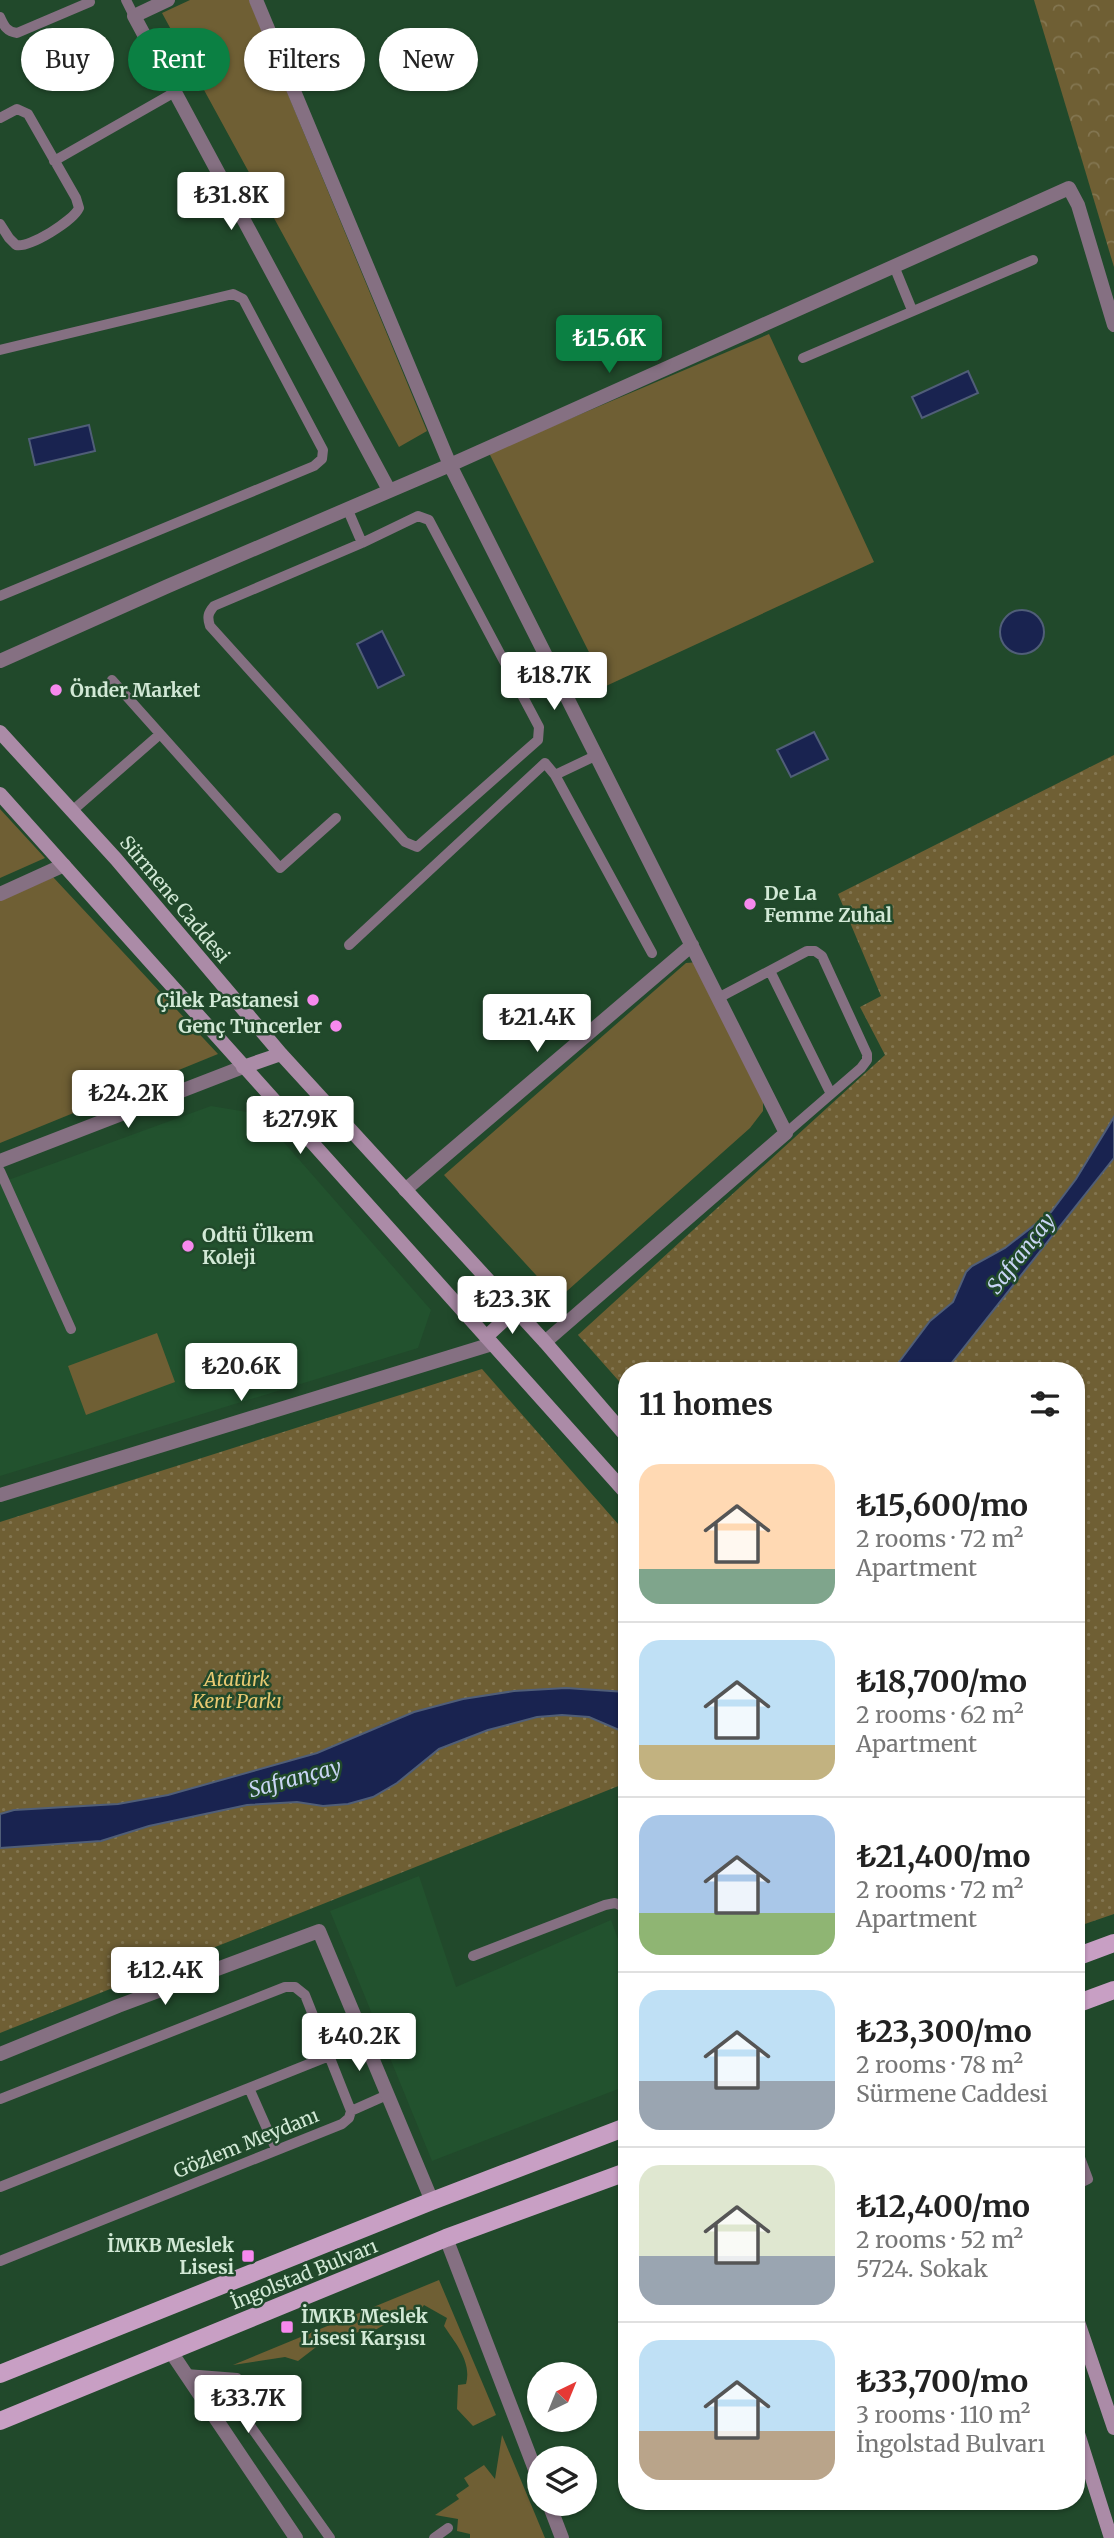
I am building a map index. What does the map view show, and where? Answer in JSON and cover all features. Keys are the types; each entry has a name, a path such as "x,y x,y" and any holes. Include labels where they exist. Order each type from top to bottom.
{"main road":[{"name":"Sürmene Caddesi","path":"0,732 116,859 281,1054 545,1342 618,1427"},
{"path":"0,794 618,1484"},
{"path":"243,1067 281,1054"},
{"path":"489,1340 515,1310"},
{"path":"1085,1954 1114,1944"},
{"path":"1085,2001 1114,1990"},
{"name":"İngolstad Bulvarı","path":"0,2374 618,2130"},
{"name":"İngolstad Bulvarı","path":"0,2421 446,2238 618,2175"},
{"path":"1085,2343 1114,2428"},
{"path":"1085,2456 1111,2538"}],"street":[{"path":"168,0 134,16 389,490"},
{"path":"256,0 450,465 786,1132 545,1342"},
{"path":"0,661 450,465 1069,188 1078,205 1114,324"},
{"path":"0,894 64,865"},
{"path":"405,1189 692,945"},
{"path":"0,1161 243,1067"},
{"path":"0,1495 489,1340"},
{"path":"0,2054 118,2006 319,1931 432,2202"},
{"path":"446,2238 527,2449"},
{"path":"171,2351 296,2538"},
{"path":"553,2516 562,2538"}],"lane":[{"path":"125,0 134,16"},
{"path":"0,17 5,28 18,33 90,2"},
{"path":"54,161 175,92"},
{"path":"0,118 18,109 28,114 78,203 77,213 28,245 16,245 0,224"},
{"path":"803,358 1033,260"},
{"path":"894,267 912,310"},
{"path":"0,350 233,294 243,299 323,450 322,459 314,466 0,596"},
{"path":"347,508 362,543"},
{"path":"418,516 429,520 540,733 538,740 417,847 405,842 340,772 210,626 208,620 214,606 362,543 418,516"},
{"path":"112,680 280,868 336,818"},
{"path":"72,811 159,735"},
{"path":"555,775 595,756"},
{"path":"349,945 545,763 555,775 652,953"},
{"path":"720,997 807,951 815,951 822,956 867,1054 867,1060 786,1132"},
{"path":"769,971 831,1094"},
{"path":"0,1171 71,1329"},
{"path":"473,1956 605,1905 618,1904"},
{"path":"0,2099 285,1987 295,1987 305,1995 351,2111"},
{"path":"0,2187 329,2056"},
{"path":"249,2088 276,2149"},
{"name":"Gözlem Meydanı","path":"0,2261 342,2124 349,2118 351,2111 387,2095"},
{"path":"186,2374 237,2378 234,2403 330,2538"},
{"path":"435,2538 448,2528"}],"shaded area":[{"name":"Odtü Ülkem Koleji","path":"211,1106 259,1114 431,1310 418,1348 0,1476 0,1183"},
{"path":"419,1876 456,1987 611,1920 618,1939 618,2089 432,2161 330,1911"}],"green space":[{"path":"190,0 249,0 261,28 244,28 244,91 287,91 427,431 399,447 205,91 230,91 230,28 170,28 162,13"},
{"path":"1034,0 1114,0 1114,267"},
{"path":"769,334 874,562 606,686 489,453"},
{"path":"1114,755 1114,1914 1085,1924 1085,1362 618,1362 618,1380 578,1335 885,1055 860,1007 881,996 838,894"},
{"path":"0,809 45,858 0,878"},
{"path":"53,877 218,1054 0,1143 0,901"},
{"path":"699,962 763,1093 763,1111 750,1128 558,1299 444,1175 686,963"},
{"path":"157,1333 175,1382 86,1415 68,1366"},
{"name":"Atatürk Kent Parkı","path":"482,1369 618,1524 618,1786 0,2033 0,1522"},
{"path":"439,2280 496,2415 473,2426 457,2409 458,2385 466,2384 465,2361 444,2326 447,2318 424,2305 416,2316 395,2319 375,2330 344,2334 324,2341 298,2361 285,2357 233,2365"},
{"path":"502,2435 527,2495 527,2516 536,2516 545,2538 470,2538 470,2534 457,2531 458,2519 435,2515 459,2499 456,2495 469,2486 464,2478 484,2465 495,2479"}],"water":[{"path":"968,371 978,393 922,418 912,397"},
{"path":"89,425 95,451 35,465 29,439"},
{"path":"1022,610 1038,616 1044,632 1038,648 1022,654 1006,648 1000,632 1006,616"},
{"path":"382,631 404,675 378,688 357,644"},
{"path":"814,732 828,759 791,777 777,750"},
{"name":"Safrançay","path":"1114,1117 1114,1158 952,1362 899,1362 930,1321 953,1302 966,1272 1005,1248 1051,1212 1076,1179"},
{"name":"Safrançay","path":"566,1688 618,1691 618,1730 589,1717 537,1717 488,1730 439,1749 397,1783 373,1797 348,1804 323,1806 297,1802 247,1805 149,1826 101,1841 0,1848 0,1814 14,1810 118,1804 168,1795 317,1753 414,1712 463,1699 514,1691"}],"place":[{"name":"Önder Market","path":"56,690"},
{"name":"De La Femme Zuhal","path":"750,904"},
{"name":"Çilek Pastanesi","path":"313,1000"},
{"name":"Genç Tuncerler","path":"336,1026"},
{"name":"Odtü Ülkem Koleji","path":"188,1246"},
{"name":"İMKB Meslek Lisesi","path":"248,2256"},
{"name":"İMKB Meslek Lisesi Karşısı","path":"287,2327"}]}
